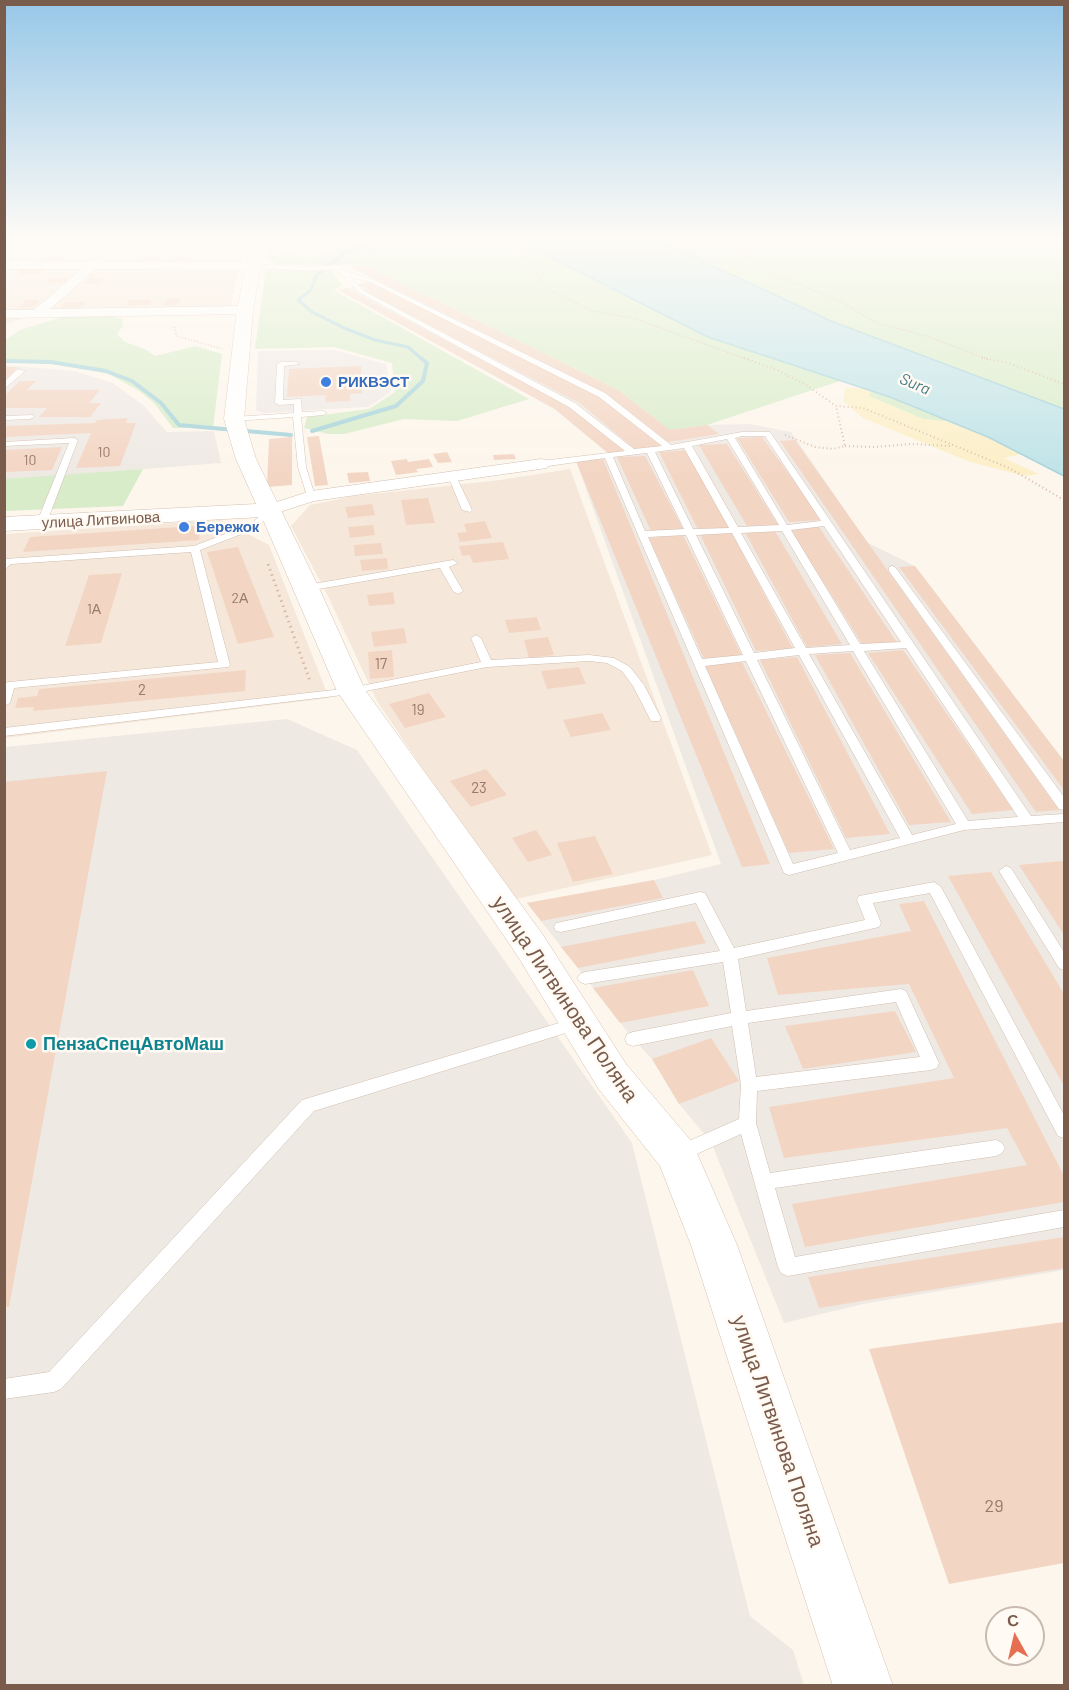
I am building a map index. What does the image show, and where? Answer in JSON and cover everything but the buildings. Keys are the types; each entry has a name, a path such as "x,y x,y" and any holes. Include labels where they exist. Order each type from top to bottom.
{"main road":[{"path":"234,419 244,319"},
{"name":"улица Литвинова Поляна","path":"234,419 246,459 307,588 351,691 530,945 612,1076 677,1155 714,1245 863,1686"},
{"name":"улица Литвинова","path":"4,524 270,510"}],"street":[{"path":"270,510 311,496 541,464"}],"lane":[{"path":"412,319 572,405 632,453"},
{"path":"448,319 602,395 669,447"},
{"path":"296,364 281,364 279,403 298,401 302,467 311,496"},
{"path":"4,387 21,371"},
{"path":"234,419 322,413"},
{"path":"4,418 30,417"},
{"path":"541,464 687,445 741,434 766,434 1027,821"},
{"path":"730,437 964,826"},
{"path":"4,444 74,440 42,522"},
{"path":"687,445 908,840"},
{"path":"650,450 846,856"},
{"path":"608,456 789,870 964,826 1065,818"},
{"path":"452,476 467,510"},
{"path":"4,567 8,561 195,549 254,526 270,510"},
{"path":"642,534 784,528 826,523"},
{"path":"4,703 9,685 224,665 195,549"},
{"path":"307,588 448,563 458,591"},
{"path":"892,569 1065,806"},
{"path":"476,638 487,664"},
{"path":"699,663 802,651 858,650 909,645"},
{"path":"4,732 351,691 487,664 589,658 610,660 626,669 638,685 655,718"},
{"path":"1006,871 1065,964"},
{"path":"585,978 730,956 874,923 864,900 934,887 1065,1131"},
{"path":"561,927 700,897 730,956 749,1085 747,1123 788,1267 1065,1219"},
{"path":"633,1039 739,1018 901,994 932,1063 749,1085"},
{"path":"4,1389 54,1382 308,1105 579,1023"},
{"path":"677,1155 747,1123"},
{"path":"764,1182 996,1148"}],"path":[{"path":"635,319 777,370 806,385 836,406 863,408 956,446 1009,468 1065,500"},
{"path":"870,319 877,323 926,336 981,358 1008,363 1065,384"},
{"path":"168,326 176,327 177,336 240,354"},
{"path":"836,406 845,446"},
{"path":"766,434 787,435 815,447 833,449 845,446 875,447 910,444 956,446"}],"shaded area":[{"path":"5,319 23,319 5,325"},
{"path":"390,319 473,319 618,390 670,430 707,425 750,424 791,432 868,543 915,566 1064,761 1064,1270 863,1304 784,1323 711,1142 679,1104 652,1059 633,1039 527,903 654,880 721,864 576,461 608,453 554,409"},
{"path":"334,350 386,364 391,392 368,407 263,413 256,410 258,351"},
{"path":"4,365 75,371 113,383 143,405 167,432 214,431 221,463 5,480"},
{"path":"570,469 712,855 516,899 433,784 377,701 327,594 291,526 310,505 354,496 500,480"},
{"path":"221,520 269,545 329,698 5,738 5,534"},
{"path":"287,719 357,750 632,1143 750,1616 793,1650 804,1685 5,1686 5,747"}],"green space":[{"path":"56,319 121,319 123,326 117,334 125,342 145,349 155,356 195,346 222,354 213,428 173,428 154,403 139,391 109,374 69,365 5,362 5,340 20,330"},
{"path":"259,319 386,319 529,399 457,421 404,419 344,434 328,434 304,428 307,417 369,409 395,392 392,363 334,347 255,349"},
{"path":"473,319 672,319 708,337 840,381 707,425 670,430 618,390"},
{"path":"826,319 1064,319 1064,409"},
{"path":"872,391 951,422 923,419 868,396"},
{"path":"143,469 123,506 5,511 4,479"}],"sand":[{"path":"845,388 872,391 869,396 923,419 951,422 988,437 1022,454 1004,458 1039,474 1025,476 970,462 863,418 843,401"}],"water":[{"name":"Sura","path":"672,319 826,319 1064,409 1064,476 988,437 890,397 708,337"}],"waterway":[{"path":"326,319 375,340 408,347 423,360"},
{"path":"312,431 396,406 423,381 427,363 421,358"},
{"path":"4,361 51,362 106,371 132,381 161,403 179,425 291,435"}],"place":[{"name":"РИКВЭСТ","path":"326,382"},
{"name":"Бережок","path":"184,527"},
{"name":"ПензаСпецАвтоМаш","path":"31,1044"}]}
